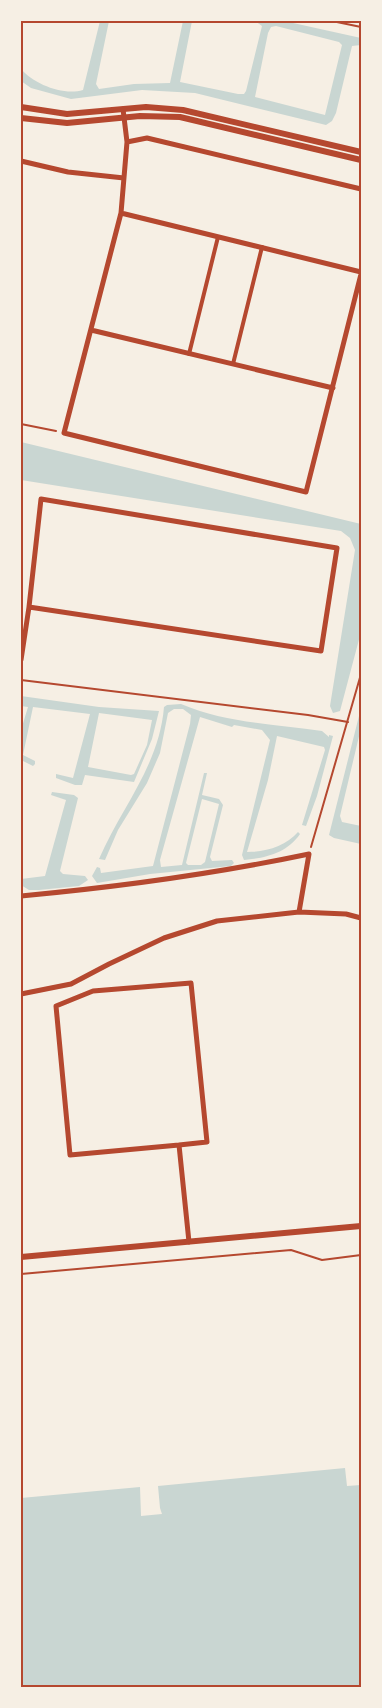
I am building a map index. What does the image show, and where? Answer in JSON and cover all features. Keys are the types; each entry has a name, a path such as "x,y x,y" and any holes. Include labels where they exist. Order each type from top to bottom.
{"street":[{"path":"21,107 67,114 146,107 183,110 361,152"},
{"path":"121,213 361,273 306,492 64,433 121,213 127,142 123,109"},
{"path":"21,118 67,123 161,115 196,119 361,160"},
{"path":"127,142 147,138 361,189"},
{"path":"21,161 68,172 124,178"},
{"path":"189,354 218,236"},
{"path":"233,364 262,247"},
{"path":"91,330 333,388"},
{"path":"21,660 30,607 41,499 337,548 321,651 30,607"},
{"path":"21,896 94,889 242,868 309,854 299,912"},
{"path":"21,994 71,984 164,938 217,921 299,912 346,914 361,918"},
{"path":"191,983 207,1142 179,1145 70,1154 56,1006 93,992 191,983"},
{"path":"179,1145 189,1242"},
{"path":"21,1257 361,1226"}],"path":[{"path":"332,21 361,27"},
{"path":"21,424 64,433"},
{"path":"309,854 361,674"},
{"path":"21,680 308,715 348,722"},
{"path":"21,1274 291,1250 322,1260 361,1255"}],"shaded area":[{"path":"100,21 109,21 96,84 99,89 134,84 170,83 183,21 192,21 180,82 238,94 244,94 246,91 262,26 255,21 284,21 361,38 361,45 352,46 336,113 332,121 326,125 195,93 142,90 71,99 31,88 21,81 21,69 33,79 49,87 67,91 83,90","holes":["276,26 339,42 342,45 325,115 255,97 268,33 271,27"]},
{"path":"21,442 361,524 361,632 340,711 333,713 330,706 355,550 350,538 341,531 21,480"},
{"path":"21,696 99,707 159,711 152,739 134,782 85,775 82,785 75,785 56,778 56,774 73,778 90,714 33,707 23,755 35,761 33,766 21,760 21,730 28,707 21,706","holes":["99,713 152,720 147,745 134,774 88,767"]},
{"path":"181,704 233,719 322,731 329,737 329,735 333,736 317,796 306,826 302,825 325,750 324,747 277,736 268,780 247,852 275,847 288,841 298,832 300,834 289,846 282,850 260,858 244,860 242,855 270,740 262,730 234,725 232,727 200,717 160,860 161,867 182,865 204,773 207,773 202,795 219,799 223,805 210,857 212,861 232,860 234,863 231,866 150,874 97,883 92,876 97,867 100,868 101,873 153,866 190,724 191,715 183,709 174,709 168,713 160,753 147,783 118,830 105,860 99,859 147,767 161,728 164,707","holes":["202,799 219,804 205,862 201,865 188,865 186,863"]},
{"path":"361,708 361,728 340,816 342,822 361,826 361,844 334,838 329,835"},
{"path":"52,792 74,795 78,798 60,871 63,874 85,876 88,880 79,886 29,890 21,885 21,879 45,876 66,800 51,795"},
{"path":"345,1468 347,1486 361,1485 361,1687 21,1687 21,1498 140,1487 141,1516 162,1514 158,1486"}]}
